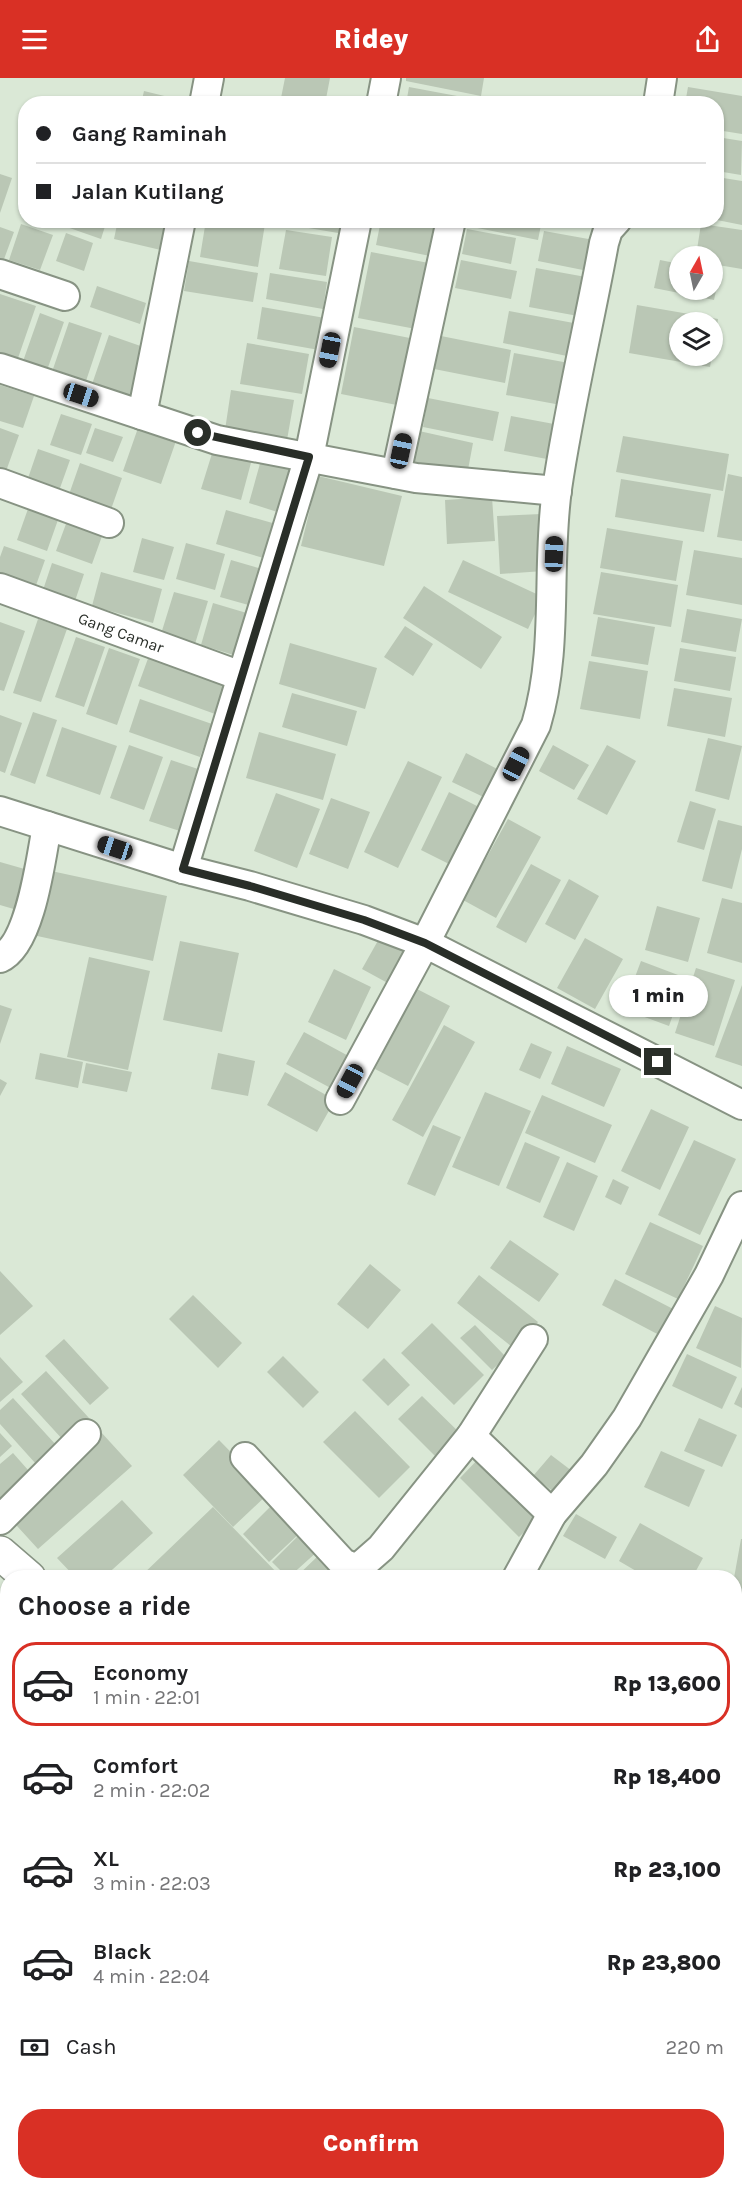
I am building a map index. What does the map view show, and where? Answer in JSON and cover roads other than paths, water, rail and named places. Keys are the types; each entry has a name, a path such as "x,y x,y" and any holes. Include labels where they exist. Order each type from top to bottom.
{"main road":[{"path":"0,1553 20,1570"}],"street":[{"path":"206,96 209,78"},
{"path":"383,96 386,78"},
{"path":"659,96 662,78"},
{"path":"142,415 179,228"},
{"path":"183,869 309,457 355,228"},
{"path":"396,474 449,228"},
{"path":"340,1100 425,943 536,725 545,695 550,659 557,491 604,243 610,228"},
{"path":"0,274 65,296"},
{"path":"0,368 217,440 416,478 557,491"},
{"path":"0,483 109,523"},
{"name":"Gang Camar","path":"0,588 241,676"},
{"path":"0,811 183,869 250,886 364,920 425,943 742,1105"},
{"path":"0,958 18,939 29,914 47,826"},
{"path":"521,1570 552,1514 594,1465 627,1418 709,1275 742,1206"},
{"path":"245,1457 343,1563 357,1569 381,1548 471,1436 533,1339"},
{"path":"0,1520 87,1434"},
{"path":"471,1436 552,1514"}]}
